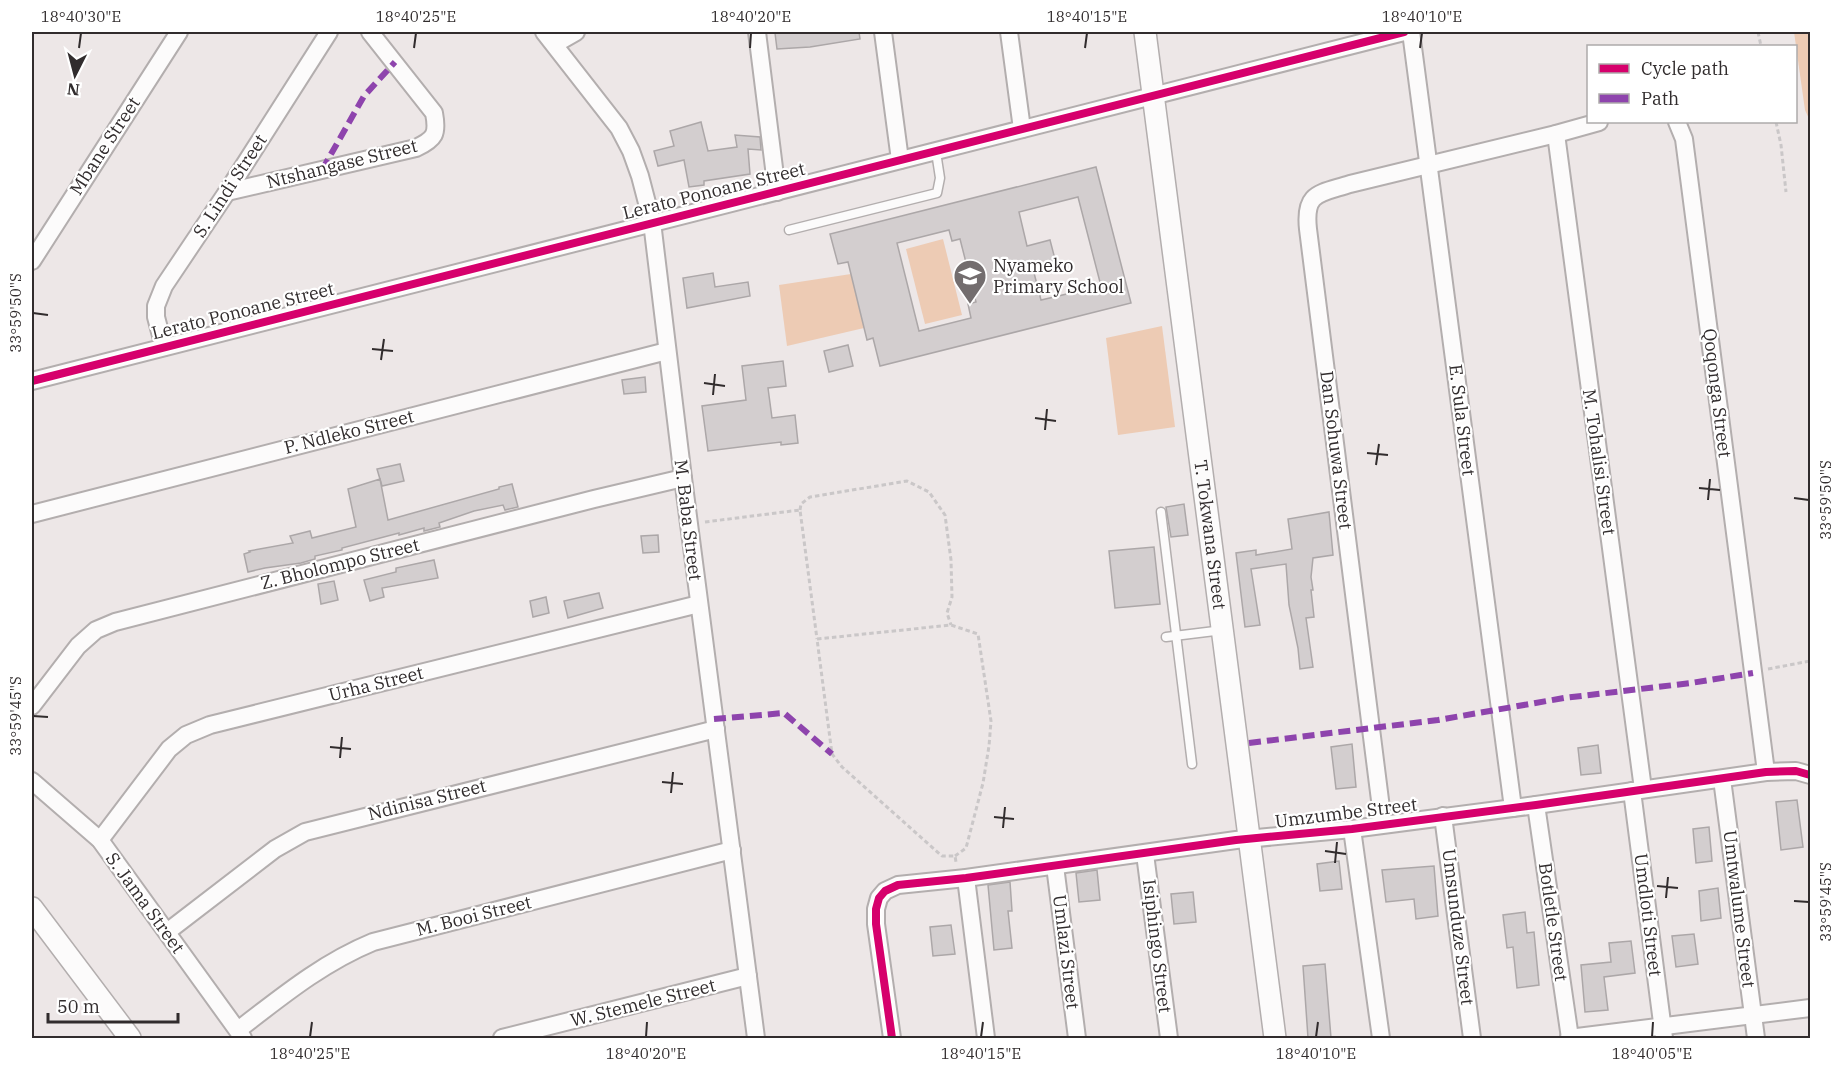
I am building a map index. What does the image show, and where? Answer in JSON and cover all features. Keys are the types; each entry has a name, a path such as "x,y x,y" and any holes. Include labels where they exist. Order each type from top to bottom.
{"street":[{"name":"Mbane Street","path":"32,261 179,32"},
{"name":"S. Lindi Street","path":"164,347 156,317 156,306 161,291 329,32"},
{"name":"Ntshangase Street","path":"227,192 416,148 430,142 435,134 434,113 370,32"},
{"path":"550,38 576,32"},
{"path":"757,32 777,192"},
{"path":"883,32 900,160"},
{"path":"1009,32 1022,129"},
{"name":"T. Tokwana Street","path":"1145,32 1275,1038"},
{"name":"Lerato Ponoane Street","path":"32,381 1404,32"},
{"name":"E. Sula Street","path":"1411,32 1513,808"},
{"name":"M. Baba Street","path":"550,38 619,128 640,176 651,222 756,1038"},
{"path":"1428,164 1595,123"},
{"name":"Qoqonga Street","path":"1677,123 1684,139 1766,772"},
{"name":"M. Tohalisi Street","path":"1556,134 1637,790"},
{"name":"Dan Sohuwa Street","path":"1383,824 1306,215 1311,200 1318,195 1350,184 1428,164"},
{"name":"P. Ndleko Street","path":"32,514 667,351"},
{"name":"Z. Bholompo Street","path":"32,706 78,646 96,630 115,622 683,478"},
{"name":"Urha Street","path":"100,840 169,749 186,735 210,725 699,604"},
{"name":"Ndinisa Street","path":"167,932 275,849 305,832 716,729"},
{"name":"Umzumbe Street","path":"892,1038 876,924 876,909 879,898 885,891 898,885 963,879 1251,839 1513,808 1766,772 1796,771 1810,775"},
{"name":"Umtwalume Street","path":"1722,779 1756,1038"},
{"name":"S. Jama Street","path":"32,781 100,840 241,1034"},
{"name":"Umdloti Street","path":"1637,790 1664,1032"},
{"name":"Botletle Street","path":"1536,805 1570,1038"},
{"name":"Umsunduze Street","path":"1443,816 1472,1038"},
{"path":"1352,828 1381,1038"},
{"name":"M. Booi Street","path":"241,1034 308,977 345,953 373,942 732,850"},
{"name":"Isiphingo Street","path":"1145,854 1169,1038"},
{"name":"Umlazi Street","path":"1055,866 1077,1038"},
{"path":"963,879 986,1038"},
{"path":"32,908 130,1038"},
{"name":"W. Stemele Street","path":"502,1038 748,976"},
{"path":"1570,1038 1664,1032 1753,1014 1810,1008"}],"lane":[{"path":"789,230 937,193 940,178 936,152"},
{"path":"1161,512 1171,637 1192,764"},
{"path":"1171,637 1223,630"}],"path":[{"path":"1776,123 1782,145 1786,192"},
{"path":"817,639 951,625 978,634 991,721 989,746 983,783 966,848 955,856 942,856 842,767 832,754 800,510 801,504 810,497 907,482 929,492 945,515 951,560 952,597 947,613 951,625"},
{"path":"688,518 707,522 800,510"},
{"path":"1753,673 1810,661"},
{"path":"955,856 963,879"}],"shaded area":[{"path":"1794,32 1810,32 1810,121 1805,110"},
{"path":"943,239 962,315 925,324 906,249"},
{"path":"851,274 864,328 787,346 779,285"},
{"path":"1162,326 1175,427 1118,435 1106,338"}],"building":[{"path":"859,32 860,39 810,47 777,49 775,33"},
{"path":"701,122 708,151 737,147 735,135 760,137 761,150 748,149 750,174 704,181 704,185 689,187 684,160 658,166 654,151 674,146 670,131"},
{"path":"1096,167 1131,303 880,366 873,338 867,340 848,262 838,264 830,234","holes":["1078,197 1101,286 1041,300 1033,269 1056,263 1050,240 1027,246 1019,212","949,230 952,241 960,239 976,302 968,304 971,318 919,331 897,243"]},
{"path":"713,273 715,287 748,282 750,296 687,308 683,278"},
{"path":"848,345 853,366 829,372 824,351"},
{"path":"783,361 786,386 768,388 772,418 795,415 798,443 781,445 781,442 708,451 702,406 746,400 742,366"},
{"path":"645,377 646,392 624,394 622,380"},
{"path":"400,464 404,481 382,486 377,469"},
{"path":"380,479 388,520 512,484 518,507 505,510 503,505 474,511 439,523 440,527 424,531 424,528 399,535 399,533 315,556 315,559 301,563 248,572 244,554 249,551 293,543 290,536 310,531 312,538 356,527 348,489"},
{"path":"1184,504 1188,535 1171,537 1166,507"},
{"path":"1329,512 1333,555 1313,558 1311,577 1313,590 1311,590 1314,617 1306,618 1313,667 1300,669 1289,605 1286,564 1251,569 1260,625 1245,627 1236,553 1256,550 1256,555 1292,549 1288,519"},
{"path":"658,535 659,552 643,553 641,536"},
{"path":"1154,547 1160,604 1115,608 1109,551"},
{"path":"434,560 438,578 382,588 384,597 370,601 364,580 396,572 396,568"},
{"path":"334,581 338,600 321,604 318,584"},
{"path":"599,593 603,608 568,618 564,601"},
{"path":"546,597 549,613 533,617 530,601"},
{"path":"1352,744 1356,787 1336,789 1331,747"},
{"path":"1598,745 1601,773 1581,775 1578,748"},
{"path":"1797,800 1803,847 1781,850 1776,802"},
{"path":"1709,827 1712,861 1696,863 1693,829"},
{"path":"1339,861 1342,889 1320,891 1317,864"},
{"path":"1434,866 1438,916 1416,919 1414,899 1386,902 1382,870"},
{"path":"1097,870 1100,900 1079,902 1076,873"},
{"path":"1010,882 1012,911 1008,911 1012,948 994,950 988,885"},
{"path":"1718,888 1721,918 1701,921 1699,891"},
{"path":"1193,892 1196,922 1174,924 1171,894"},
{"path":"1525,912 1527,933 1534,932 1539,985 1517,988 1513,947 1507,948 1503,915"},
{"path":"951,925 955,954 933,956 930,927"},
{"path":"1694,934 1698,964 1676,967 1672,936"},
{"path":"1631,941 1635,973 1604,977 1608,1010 1585,1012 1581,965 1611,962 1609,943"},
{"path":"1325,964 1331,1038 1308,1038 1303,966"}],"marked path":[{"path":"322,170 364,96 395,62"},
{"path":"1249,743 1438,720 1564,698 1753,673"},
{"path":"714,719 784,713 832,754"}],"cycle path":[{"path":"32,381 1404,32"},
{"path":"892,1038 876,924 876,909 879,898 885,891 898,885 966,878 1236,840 1352,829 1766,772 1796,771 1810,775"}],"place":[{"name":"Nyameko Primary School","path":"970,305"}]}
